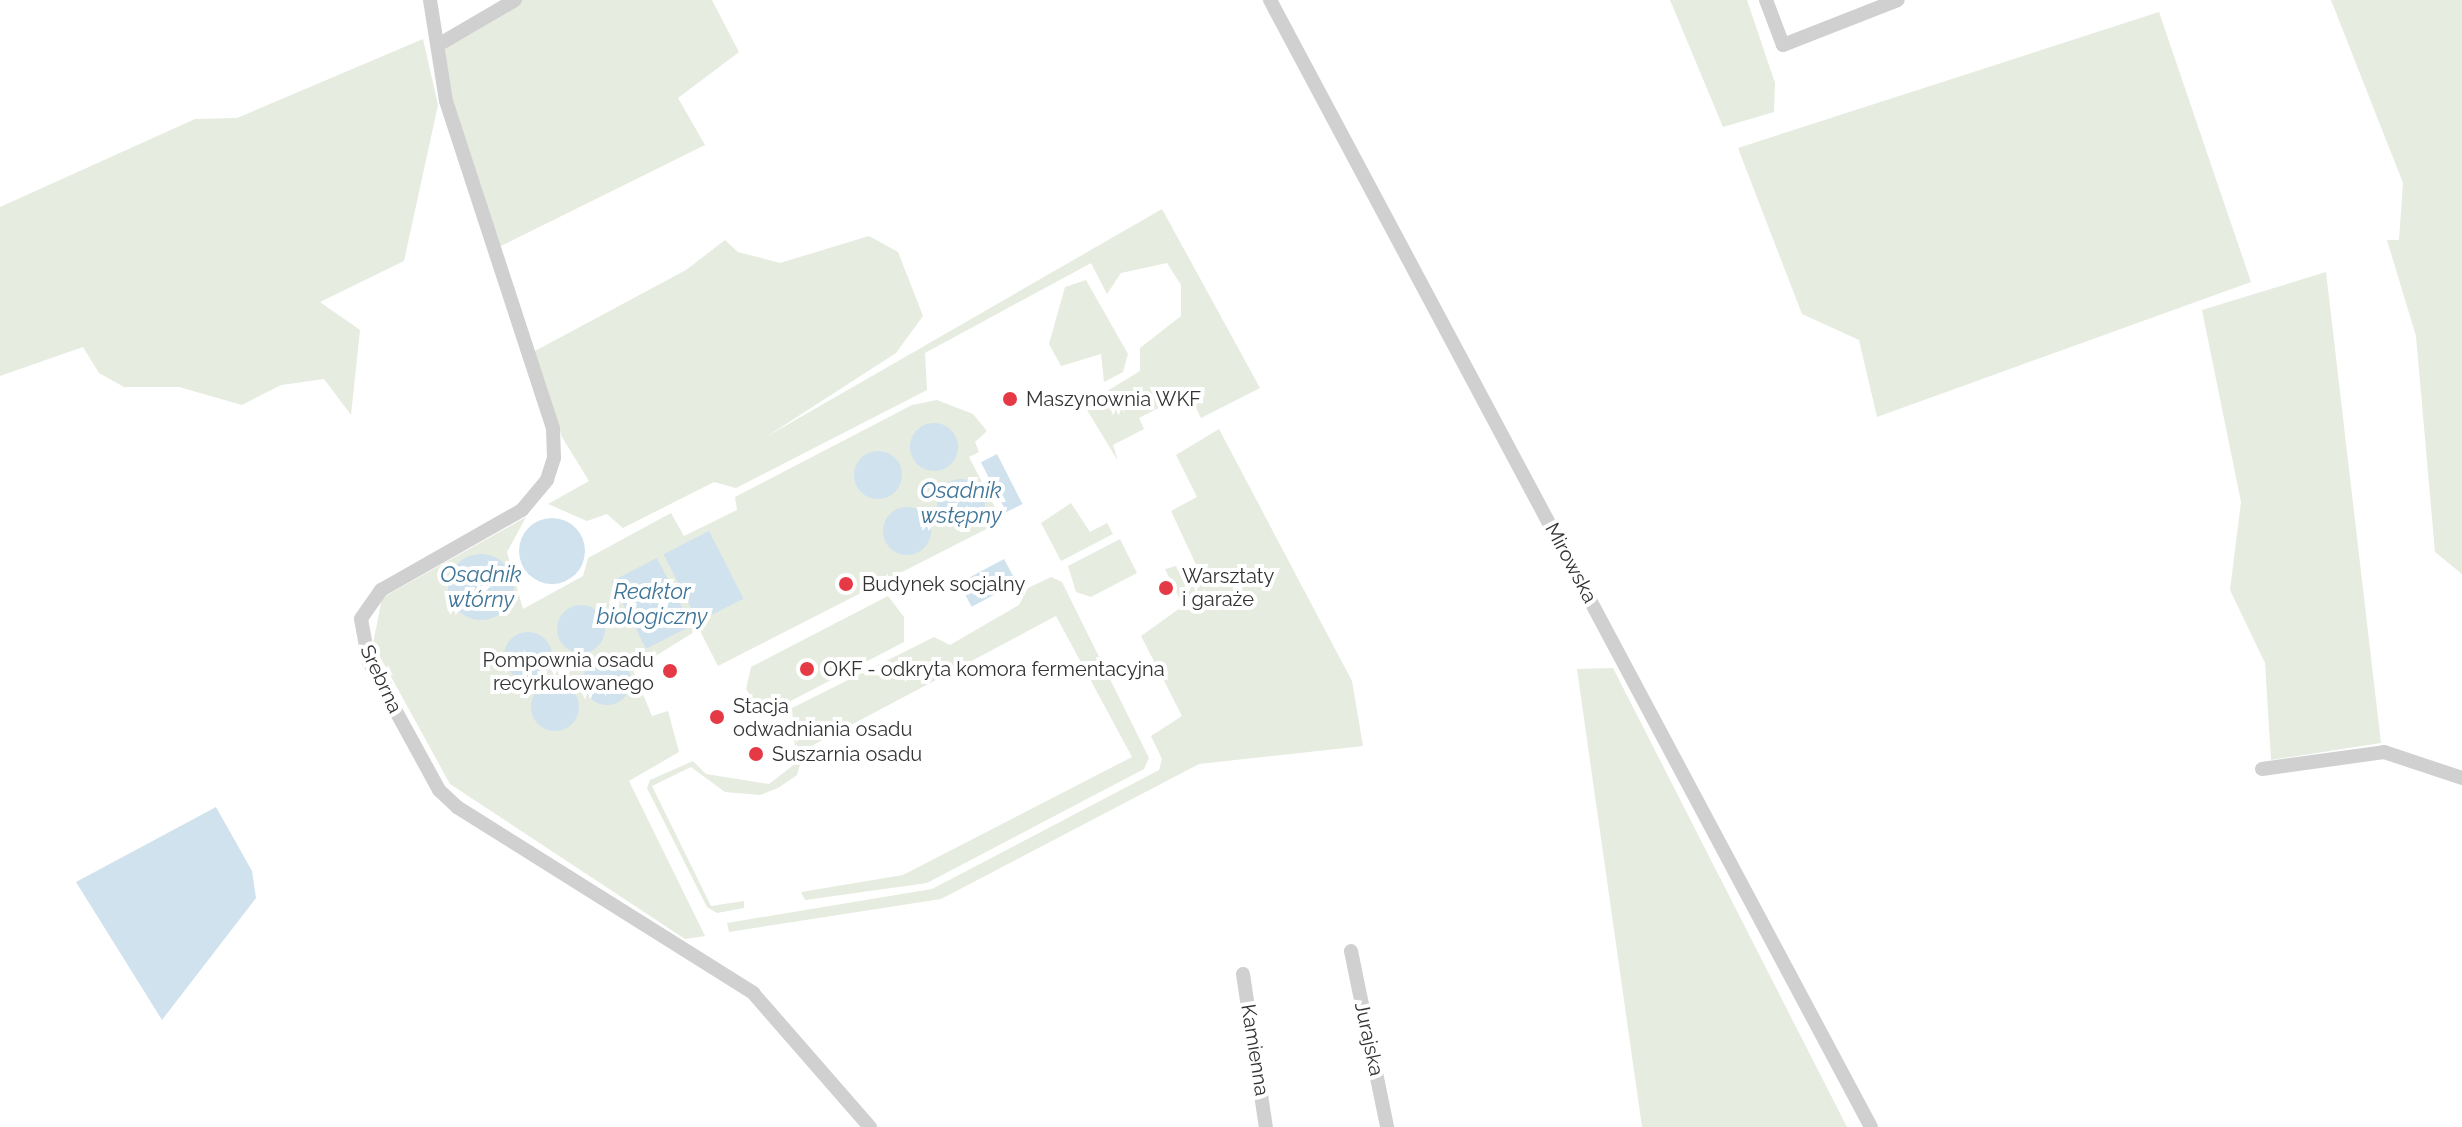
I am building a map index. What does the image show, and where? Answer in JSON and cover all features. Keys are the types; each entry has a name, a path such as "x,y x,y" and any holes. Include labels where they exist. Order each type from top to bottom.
{"street":[{"name":"Srebrna","path":"430,0 446,101 553,429 554,458 547,480 522,510 381,590 361,619 369,662 439,790 457,807 753,993 870,1127"},
{"path":"438,45 515,0"},
{"name":"Mirowska","path":"1270,0 1871,1127"},
{"path":"1766,0 1783,45 1898,0"},
{"path":"2262,769 2384,752 2462,778"},
{"name":"Jurajska","path":"1351,951 1387,1127"},
{"name":"Kamienna","path":"1243,974 1266,1127"}],"shaded area":[{"path":"510,0 712,0 739,52 678,98 705,145 497,248 457,124 440,40"},
{"path":"1670,0 1747,0 1775,83 1774,112 1723,127"},
{"path":"2331,0 2462,0 2462,574 2435,552 2416,336 2387,240 2399,240 2403,183"},
{"path":"2159,12 2251,282 1877,417 1859,340 1802,314 1738,148"},
{"path":"423,39 438,105 404,261 320,302 360,330 351,415 324,379 281,385 242,405 179,387 124,387 99,373 83,347 0,376 0,207 195,119 237,118"},
{"path":"1162,209 1260,388 1201,418 1188,393 1139,418 1144,429 1113,445 1118,461 1084,405 1140,371 1140,348 1181,316 1181,285 1167,263 1121,273 1107,294 1091,263 925,353 927,390 736,488 714,482 623,528 607,514 587,521 548,504 589,481 562,437 533,352 686,270 725,240 738,252 780,263 869,236 898,252 923,316 896,353 766,437"},
{"path":"2326,272 2381,743 2271,760 2265,663 2230,590 2241,502 2202,310"},
{"path":"1086,280 1128,354 1123,372 1104,382 1101,354 1061,366 1049,344 1065,287"},
{"path":"937,400 973,414 987,431 975,442 979,452 969,457 1002,521 718,666 699,629 633,670 652,716 668,711 679,752 629,781 705,936 685,939 450,784 373,644 382,598 526,517 507,552 523,609 583,576 588,558 671,513 684,536 737,510 735,497 912,405"},
{"path":"1219,429 1352,681 1363,746 1199,764 941,899 729,932 727,923 932,889 1159,770 1162,759 1151,736 1182,716 1141,636 1183,606 1165,569 1176,566 1182,579 1199,571 1171,511 1197,497 1176,455"},
{"path":"1071,503 1090,532 1107,523 1113,534 1061,561 1041,523"},
{"path":"1120,539 1137,573 1091,597 1076,592 1068,566"},
{"path":"1051,577 1062,582 1149,758 1144,769 927,883 805,900 801,892 903,875 1132,757 1056,616 804,750 797,775 778,788 760,795 725,792 691,767 652,786 711,906 744,901 744,908 717,913 707,907 647,788 650,780 693,761 706,774 769,784 796,763 792,708 934,637 950,645 1019,605 1028,588"},
{"path":"888,596 904,617 904,642 781,706 756,703 746,689 751,667"},
{"path":"1613,668 1847,1127 1642,1127 1577,669"}],"water":[{"name":"Osadnik wstępny","path":"934,423 951,430 958,447 951,464 934,471 917,464 910,447 917,430"},
{"name":"Osadnik wstępny","path":"878,451 895,458 902,475 895,492 878,499 861,492 854,475 861,458"},
{"path":"997,454 1022,504 1006,512 981,462"},
{"name":"Osadnik wstępny","path":"961,479 978,486 985,503 978,520 961,527 944,520 937,503 944,486"},
{"name":"Osadnik wstępny","path":"907,507 924,514 931,531 924,548 907,555 890,548 883,531 890,514"},
{"name":"Osadnik wtórny","path":"552,518 565,521 575,528 582,538 585,551 582,564 575,574 565,581 552,584 539,581 529,574 522,564 519,551 522,538 529,528 539,521"},
{"name":"Reaktor biologiczny","path":"709,531 744,599 698,622 664,554"},
{"name":"Osadnik wtórny","path":"481,554 494,557 504,564 511,574 514,587 511,600 504,610 494,617 481,620 468,617 458,610 451,600 448,587 451,574 458,564 468,557"},
{"name":"Reaktor biologiczny","path":"657,558 692,626 646,649 612,581"},
{"path":"1004,559 1017,583 972,607 959,583"},
{"name":"Osadnik wtórny","path":"581,605 598,612 605,629 598,646 581,653 564,646 557,629 564,612"},
{"name":"Osadnik wtórny","path":"528,632 545,639 552,656 545,673 528,680 511,673 504,656 511,639"},
{"path":"607,657 624,664 631,681 624,698 607,705 590,698 583,681 590,664"},
{"path":"555,683 572,690 579,707 572,724 555,731 538,724 531,707 538,690"},
{"path":"216,807 252,871 256,898 162,1020 76,882"}],"place":[{"name":"Maszynownia WKF","path":"1010,399"},
{"name":"Budynek socjalny","path":"846,584"},
{"name":"Warsztaty i garaże","path":"1166,588"},
{"name":"OKF - odkryta komora fermentacyjna","path":"807,669"},
{"name":"Pompownia osadu recyrkulowanego","path":"670,671"},
{"name":"Stacja odwadniania osadu","path":"717,717"},
{"name":"Suszarnia osadu","path":"756,754"}]}
